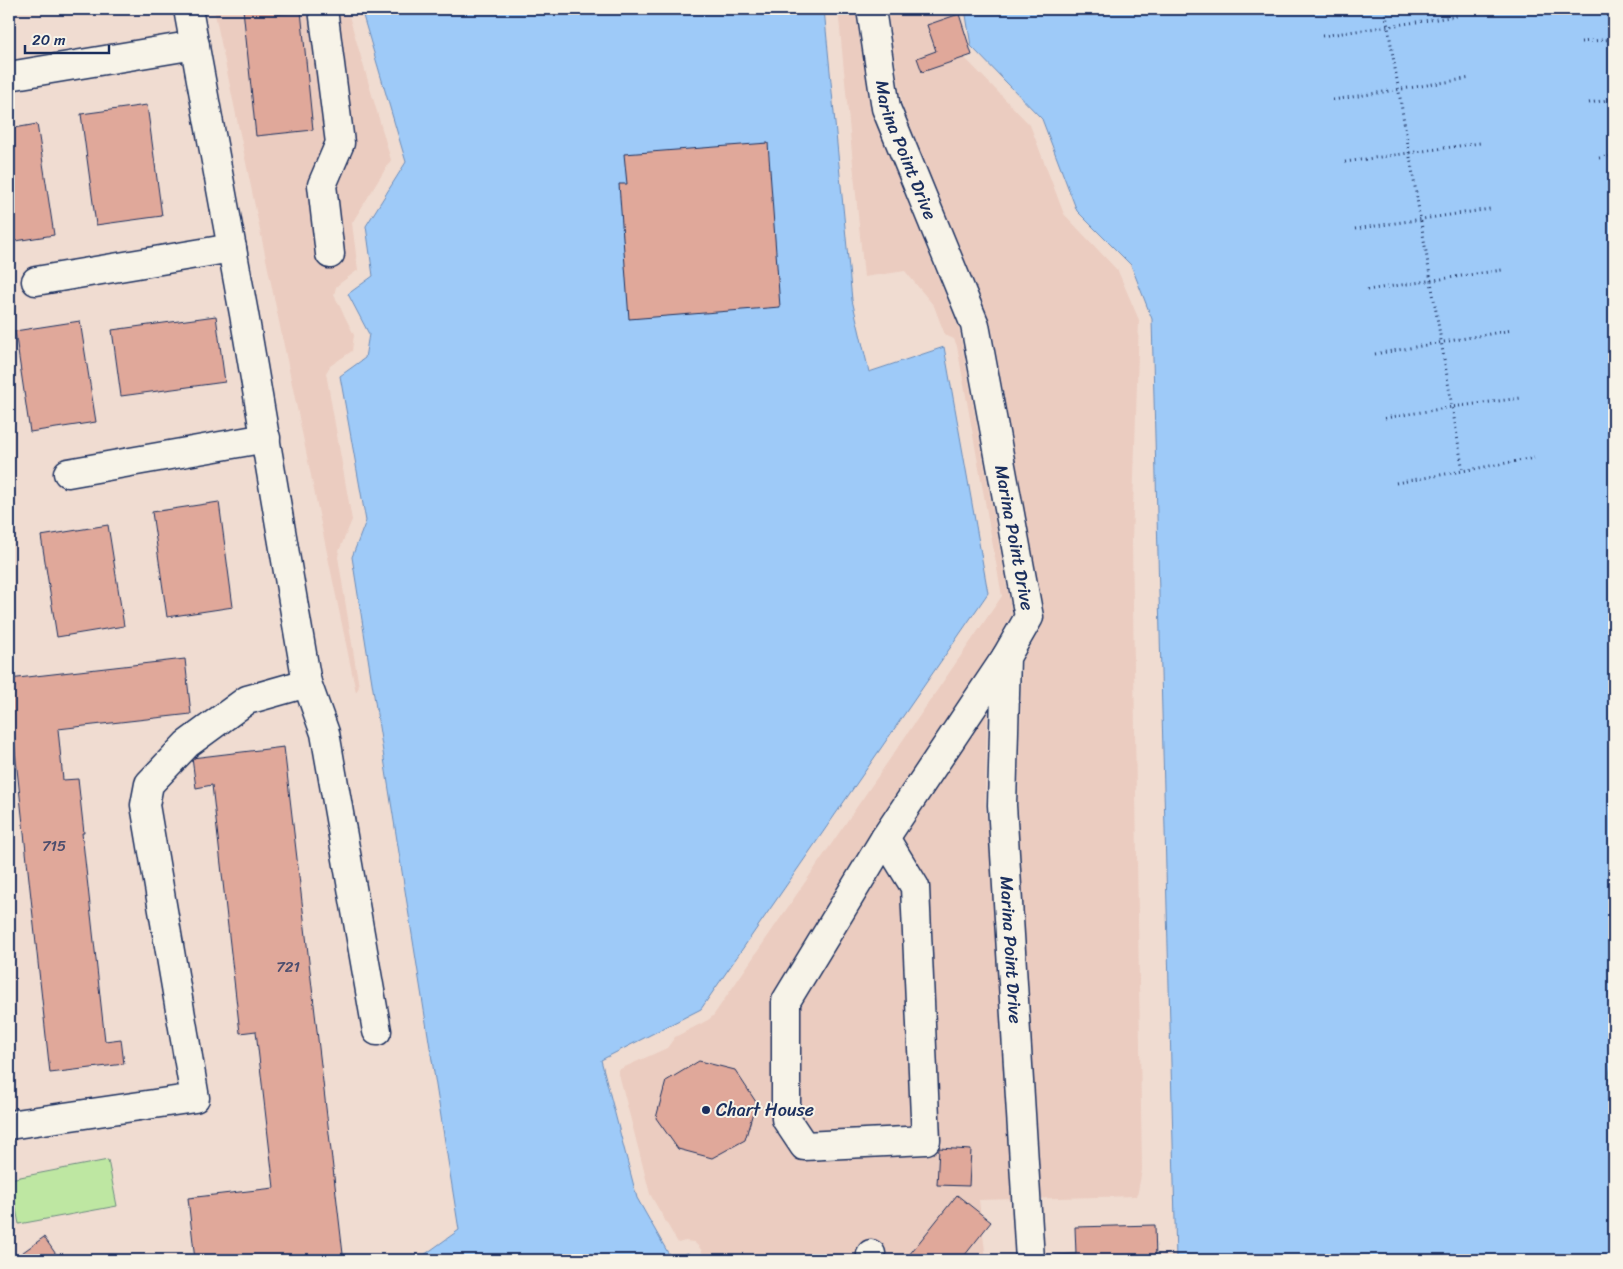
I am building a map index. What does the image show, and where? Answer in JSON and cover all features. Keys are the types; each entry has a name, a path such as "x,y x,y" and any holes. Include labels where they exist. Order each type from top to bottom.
{"street":[{"path":"188,9 266,438 307,683 325,733 377,1031"},
{"path":"323,9 340,143 322,184 330,254"},
{"name":"Marina Point Drive","path":"871,9 886,108 975,325 1029,617 1006,657 1002,805 1030,1260"},
{"path":"9,76 195,45"},
{"path":"36,281 232,248"},
{"path":"68,473 266,438"},
{"path":"885,838 915,887 926,1140 804,1146 786,1119 786,1001 885,838 1006,657"},
{"path":"9,1125 195,1098 145,805 149,784 187,744 247,700 307,683"}],"path":[{"path":"1385,9 1463,471"},
{"path":"1322,36 1457,16"},
{"path":"1581,42 1614,39"},
{"path":"1333,100 1471,78"},
{"path":"1589,103 1614,99"},
{"path":"1345,162 1480,143"},
{"path":"1599,158 1614,156"},
{"path":"1355,228 1490,209"},
{"path":"1607,215 1614,214"},
{"path":"1367,290 1502,270"},
{"path":"1374,354 1512,330"},
{"path":"1385,418 1521,398"},
{"path":"1396,483 1534,458"}],"shaded area":[{"path":"214,9 347,9 391,160 352,223 358,270 336,287 334,295 354,335 352,351 330,366 326,373 352,520 338,557 359,687 356,692"},
{"path":"838,9 855,9 871,112 959,328 1012,614 989,656 985,803 987,825 1019,825 1022,661 1043,624 1044,616 991,324 902,105 887,9 951,9 958,47 965,58 1030,125 1064,214 1118,271 1139,320 1132,541 1142,1170 1137,1196 979,1200 986,1260 706,1260 700,1248 694,1242 685,1241 678,1243 650,1194 618,1070 667,1048 675,1037 713,1016 1002,596 957,346 954,339 945,335 934,306 905,271 864,277"}],"green space":[{"path":"1614,1044 1614,1094 1609,1077"},
{"path":"108,1160 117,1206 19,1224 10,1179"}],"water":[{"path":"361,9 824,9 852,300 869,372 944,347 988,593 701,1009 601,1060 637,1198 672,1260 417,1260 459,1230 352,557 366,521 340,376 365,358 369,334 348,294 373,276 366,226 406,162"},
{"path":"965,9 1614,9 1614,1044 1609,1077 1614,1094 1614,1260 1176,1260 1152,319 1131,265 1077,211 1042,119 971,46"},
{"path":"688,1253 691,1260 672,1260"}],"building":[{"path":"243,9 277,9 278,14 301,11 313,130 256,136"},
{"path":"959,14 972,55 922,72 917,58 936,51 927,25"},
{"path":"147,105 162,216 96,225 81,114"},
{"path":"37,124 54,235 9,242 9,129"},
{"path":"768,143 780,307 629,319 619,184 627,184 624,154"},
{"path":"9,266 15,303 9,304"},
{"path":"216,316 225,382 121,396 112,330"},
{"path":"80,321 96,422 30,432 15,331"},
{"path":"219,502 233,607 167,617 152,512"},
{"path":"108,525 124,626 57,637 41,536"},
{"path":"185,659 191,714 58,729 63,780 78,779 84,833 82,833 105,1041 121,1039 124,1064 50,1073 9,695 9,679"},
{"path":"284,747 343,1254 287,1260 195,1260 188,1198 274,1188 256,1031 240,1033 212,785 196,788 192,758"},
{"name":"Chart House","path":"699,1061 735,1070 756,1102 745,1140 712,1158 678,1149 656,1118 666,1081"},
{"path":"939,1148 971,1150 969,1186 937,1185"},
{"path":"957,1195 991,1222 961,1260 905,1260"},
{"path":"1155,1225 1156,1260 1055,1260 1055,1255 1076,1254 1075,1227"},
{"path":"44,1237 60,1260 12,1260"}],"place":[{"name":"Chart House","path":"706,1110"}]}
